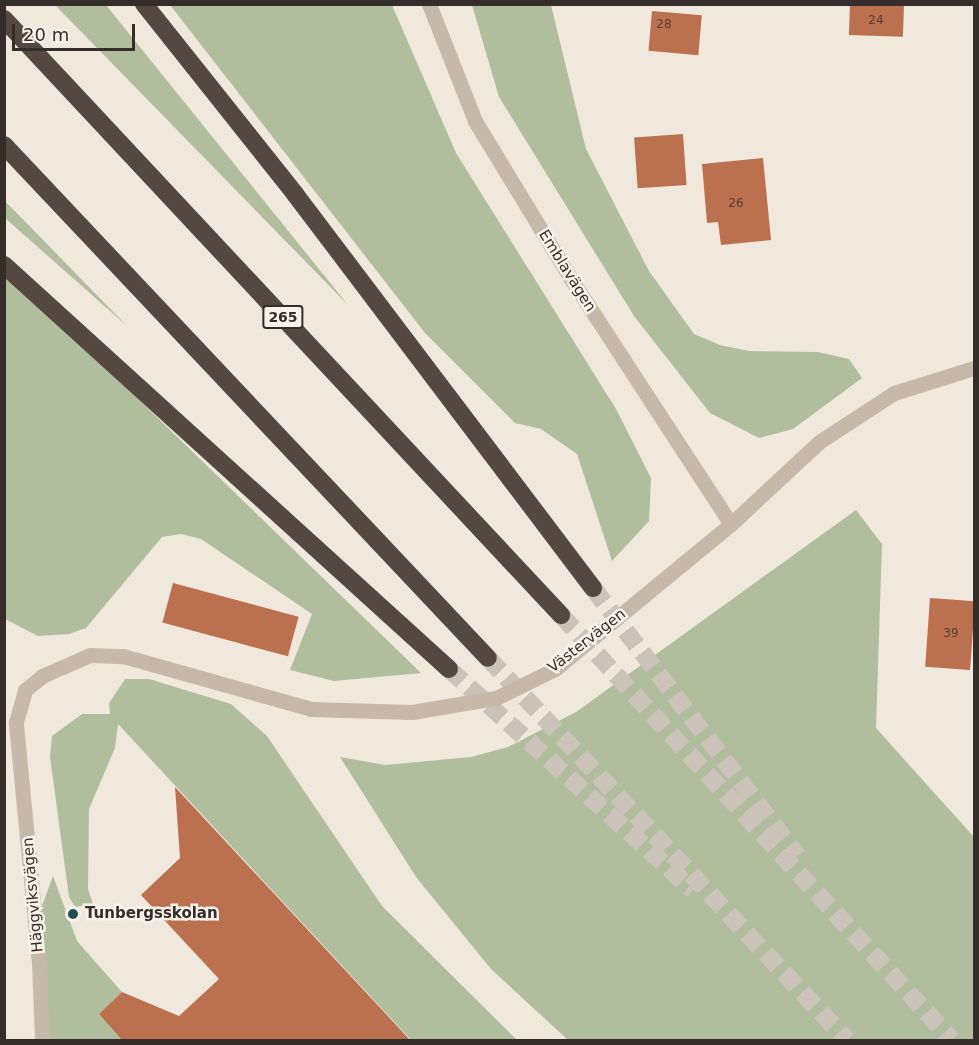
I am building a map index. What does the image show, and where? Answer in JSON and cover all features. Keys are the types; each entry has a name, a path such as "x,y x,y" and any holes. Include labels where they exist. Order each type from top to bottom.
{"highway":[{"path":"144,4 295,194 593,588"},
{"name":"265","path":"4,19 561,615"},
{"path":"4,145 488,658"},
{"path":"4,264 449,669"}],"street":[{"name":"Emblavägen","path":"429,4 475,121 573,282 731,524"},
{"name":"Västervägen","path":"16,751 16,722 25,690 60,665 90,654 123,656 311,709 412,712 496,698 555,669 731,524 819,442 894,393 975,368"},
{"name":"Häggviksvägen","path":"16,751 28,838 42,1041"}],"green space":[{"path":"55,5 106,5 348,305"},
{"path":"170,5 392,5 456,153 616,409 651,478 649,521 612,561 577,454 541,429 515,423 425,333"},
{"path":"472,5 551,5 586,149 649,271 694,334 720,345 749,351 818,352 849,359 862,378 793,429 759,438 710,413 634,316 499,97"},
{"path":"5,201 127,326 5,218"},
{"path":"4,269 421,673 334,681 290,670 312,614 201,539 181,534 162,537 86,628 69,634 38,636 5,619"},
{"path":"856,510 882,544 876,728 974,837 974,1040 568,1040 491,969 416,877 340,757 385,765 471,757 508,747 576,712"},
{"path":"125,679 149,679 231,704 267,736 382,906 517,1040 411,1040 118,724 115,748 89,809 88,889 93,904 75,907 69,897 50,757 52,736 82,714 110,714 109,703"},
{"path":"53,876 77,941 122,992 99,1014 123,1040 40,1040 35,925"}],"building":[{"path":"850,4 904,6 903,37 849,35"},
{"path":"652,11 702,15 698,55 649,51"},
{"path":"683,134 687,185 638,188 634,137"},
{"path":"763,158 771,240 721,245 718,222 707,223 702,164"},
{"path":"173,583 299,617 288,656 162,623"},
{"path":"930,598 974,601 970,670 925,667"},
{"path":"175,787 411,1041 123,1041 99,1014 122,992 179,1016 219,979 141,895 180,858"}],"tunnel":[{"path":"593,588 797,856"},
{"path":"561,615 952,1040"},
{"path":"488,658 847,1040"},
{"path":"449,669 693,890"}],"place":[{"name":"Tunbergsskolan","path":"73,914"}]}
